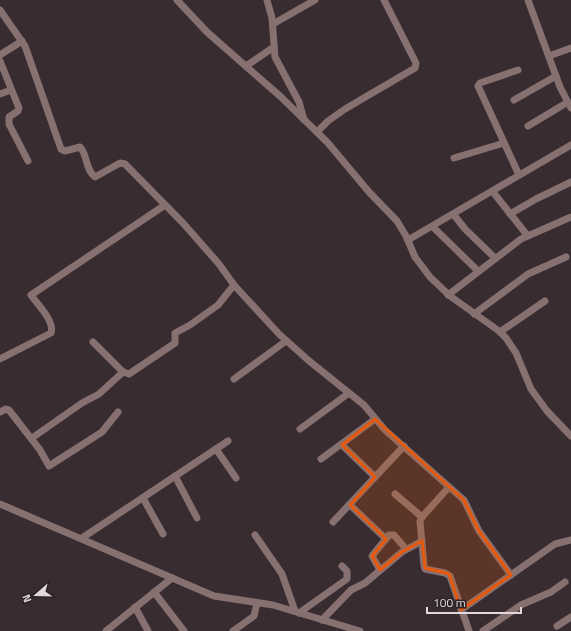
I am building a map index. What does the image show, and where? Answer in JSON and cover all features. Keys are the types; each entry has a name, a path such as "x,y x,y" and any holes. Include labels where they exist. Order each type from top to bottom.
{"street":[{"path":"177,0 207,32 317,132 372,196 397,221 421,266 448,295 500,332 512,346 531,389 547,411 571,436"},
{"path":"267,0 273,24 275,56 299,102 304,120"},
{"path":"273,24 315,0"},
{"path":"317,132 328,121 345,109 415,68 416,63 384,0"},
{"path":"528,0 556,76 569,105 528,126"},
{"path":"0,10 22,41 61,149 65,151 80,147 84,152 90,172 95,177 122,163 165,205 219,264 234,285 286,341 364,405 375,419 464,500 479,531 511,575"},
{"path":"0,55 22,41"},
{"path":"246,66 274,47"},
{"path":"549,56 571,48"},
{"path":"0,61 19,110 9,117 9,124 28,161"},
{"path":"518,70 480,83 478,86 519,175"},
{"path":"514,100 556,76"},
{"path":"0,94 11,90"},
{"path":"454,158 504,143"},
{"path":"408,240 454,215 571,144"},
{"path":"510,214 536,199 571,182"},
{"path":"493,192 527,235"},
{"path":"0,359 51,333 52,329 50,322 30,295 165,205"},
{"path":"454,215 465,229 495,258"},
{"path":"448,295 527,235 571,217"},
{"path":"433,227 478,271"},
{"path":"474,314 528,274 566,257"},
{"path":"93,342 123,372 126,374 133,372 175,343 175,333 190,325 218,305 234,285"},
{"path":"500,332 545,301"},
{"path":"234,379 286,341"},
{"path":"32,438 82,403 99,394 123,372"},
{"path":"300,429 349,393"},
{"path":"0,412 6,409 9,410 32,438 47,465 51,466 102,432 118,412"},
{"path":"321,459 342,445 375,419"},
{"path":"82,538 228,441"},
{"path":"342,445 375,477"},
{"path":"333,522 404,446"},
{"path":"216,449 236,478"},
{"path":"176,476 197,518"},
{"path":"449,486 420,521 425,568 449,575 469,631"},
{"path":"395,494 422,517"},
{"path":"143,498 163,534"},
{"path":"0,504 214,596 273,605 360,631"},
{"path":"350,505 386,539"},
{"path":"255,535 282,574 297,612"},
{"path":"380,570 372,556 389,535 394,535 406,549"},
{"path":"322,620 352,590 406,549 422,540"},
{"path":"461,610 555,544 571,540"},
{"path":"297,612 347,579 347,571 342,566"},
{"path":"106,631 172,578"},
{"path":"482,631 522,605 551,592 565,582"},
{"path":"154,592 184,631"},
{"path":"232,631 254,616 256,603"},
{"path":"135,607 148,631"},
{"path":"556,626 571,617"}],"highlighted area":[{"path":"375,419 464,500 479,531 511,575 461,610 449,574 425,568 422,541 402,552 380,570 372,556 386,539 350,505 375,477 342,445"}]}
